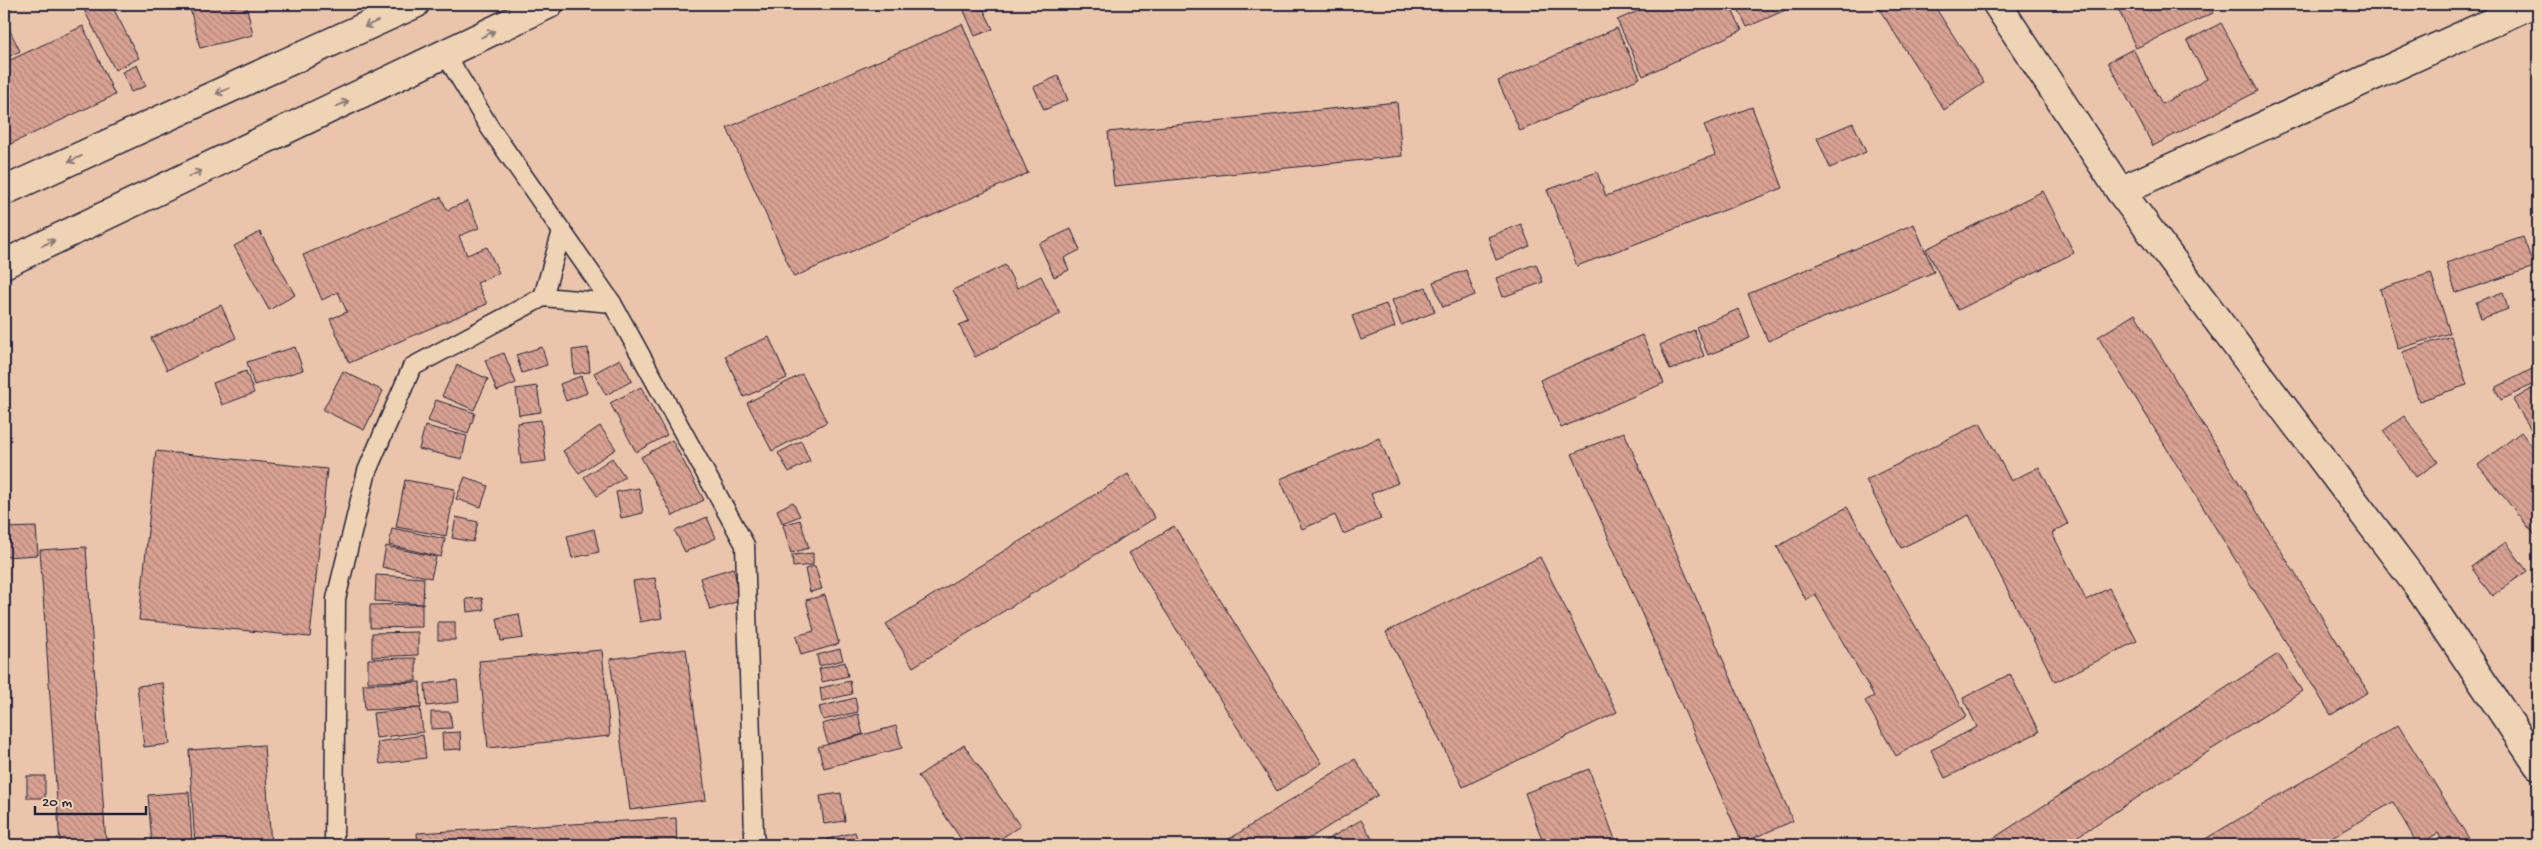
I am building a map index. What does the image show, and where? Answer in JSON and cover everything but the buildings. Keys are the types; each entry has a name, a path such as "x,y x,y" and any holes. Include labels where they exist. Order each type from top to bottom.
{"street":[{"path":"4,191 415,4"},
{"path":"4,264 446,55 549,4"},
{"path":"1997,4 2120,191 2418,586 2538,765"},
{"path":"2120,191 2532,4"}],"lane":[{"path":"446,55 490,128 612,303 745,545 754,835 756,845"},
{"path":"543,297 562,232"},
{"path":"334,845 336,599 367,471 412,367 543,297 612,303"}]}
